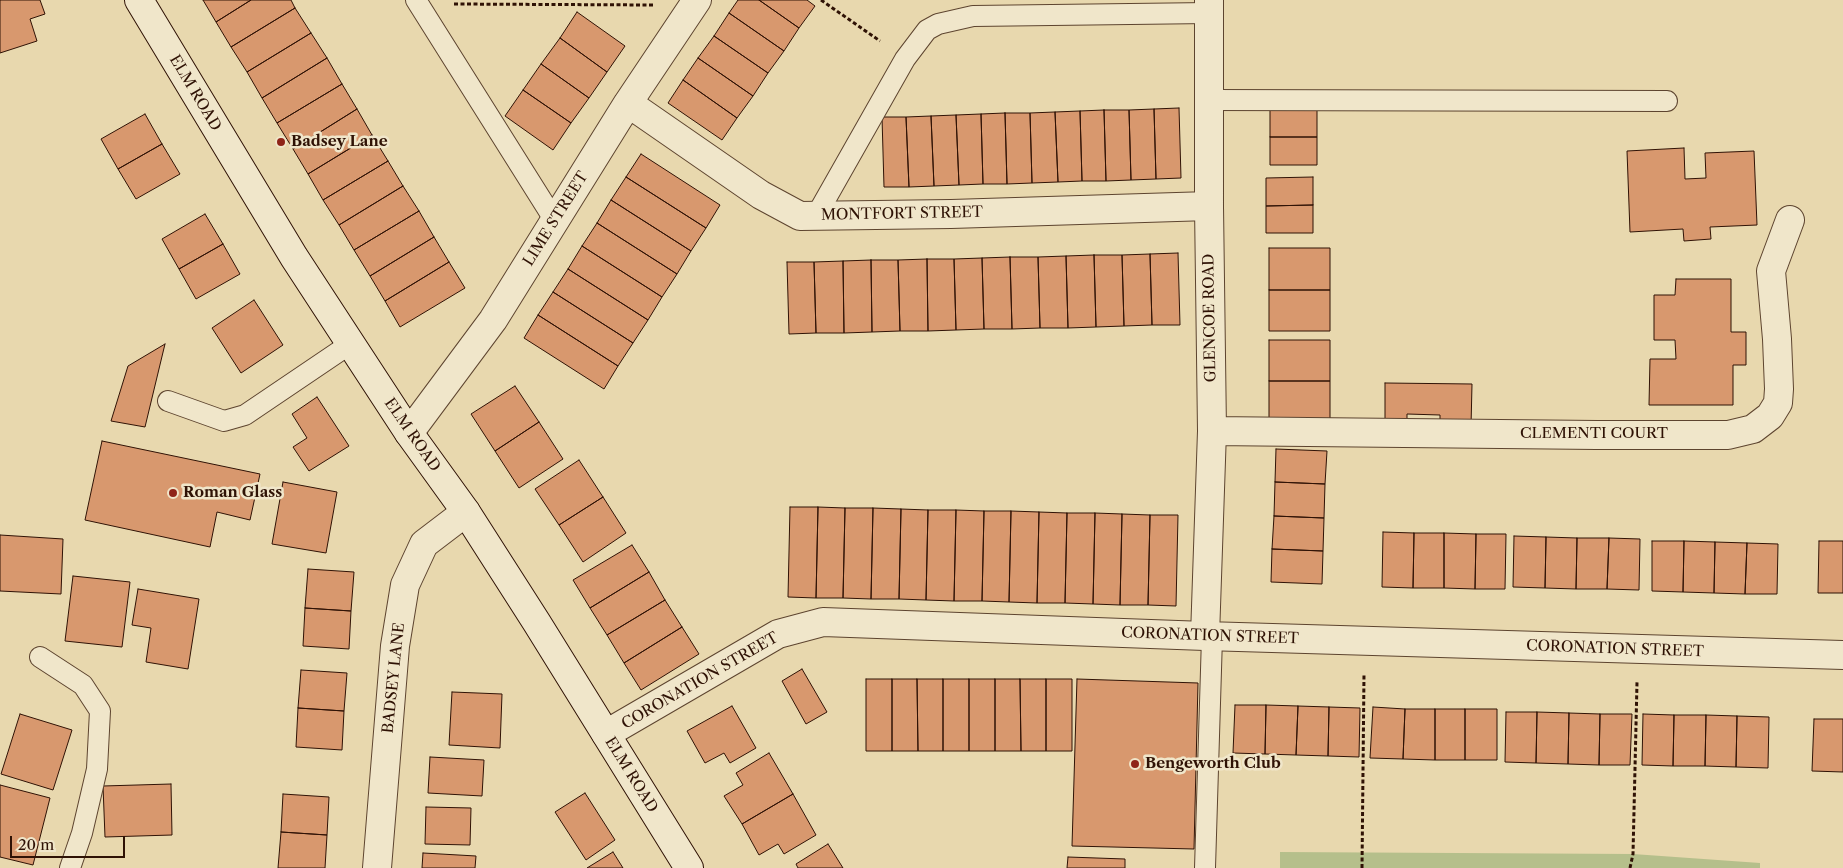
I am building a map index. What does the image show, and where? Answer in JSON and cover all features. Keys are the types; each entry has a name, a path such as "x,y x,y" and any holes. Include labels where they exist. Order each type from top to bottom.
{"street":[{"name":"ELM ROAD","path":"139,0 294,257 409,433 466,512 689,868"},
{"name":"LIME STREET","path":"409,433 493,320 628,104 696,2"},
{"name":"GLENCOE ROAD","path":"1208,636 1212,431 1209,6"},
{"name":"MONTFORT STREET","path":"628,104 761,195 800,216 951,214 1209,206"},
{"name":"CLEMENTI COURT","path":"1212,431 1616,435 1728,434 1753,429 1770,416 1778,403 1777,339 1771,272 1790,220"},
{"name":"BADSEY LANE","path":"377,868 395,646 404,585 424,544 466,512"},
{"name":"CORONATION STREET","path":"606,734 778,634 823,622 1637,650 1843,655"}],"lane":[{"path":"417,2 555,221"},
{"path":"816,216 905,59 927,30 938,24 973,16 1209,6"},
{"path":"1209,100 1667,101"},
{"path":"168,401 224,421 245,415 350,344"},
{"path":"1204,868 1208,636"},
{"path":"40,657 83,685 100,711 97,770 82,833 70,868"}],"path":[{"path":"821,0 905,59"},
{"path":"417,2 696,2"},
{"path":"1362,868 1364,640"},
{"path":"1630,868 1633,854 1637,650"}],"green space":[{"path":"1280,852 1633,854 1760,863 1760,868 1280,868"}],"building":[{"path":"0,0 40,0 45,14 30,19 37,41 0,53"},
{"path":"203,0 251,0 216,22"},
{"path":"251,0 291,0 295,8 231,47 216,22"},
{"path":"738,0 759,0 799,28 784,51 729,13"},
{"path":"759,0 807,0 815,6 799,28"},
{"path":"295,8 311,33 247,72 231,47"},
{"path":"577,12 625,46 607,72 560,38"},
{"path":"729,13 784,51 768,73 714,36"},
{"path":"311,33 327,58 262,98 247,72"},
{"path":"714,36 768,73 753,96 698,58"},
{"path":"560,38 607,72 589,98 541,64"},
{"path":"327,58 342,84 277,123 262,98"},
{"path":"698,58 753,96 737,118 683,80"},
{"path":"541,64 589,98 571,123 523,90"},
{"path":"683,80 737,118 722,140 668,103"},
{"path":"342,84 357,109 293,149 277,123"},
{"path":"523,90 571,123 553,150 505,116"},
{"path":"1179,108 1181,178 1156,179 1154,109"},
{"path":"357,109 372,135 308,174 293,149"},
{"path":"1154,109 1156,179 1131,180 1129,110"},
{"path":"1270,109 1317,109 1317,137 1270,137"},
{"path":"1104,110 1129,110 1131,180 1106,181"},
{"path":"1104,110 1106,181 1082,181 1080,111"},
{"path":"1080,111 1082,181 1058,182 1055,112"},
{"path":"1055,112 1058,182 1032,183 1030,113"},
{"path":"1005,113 1030,113 1032,183 1007,184"},
{"path":"1005,113 1007,184 983,184 981,114"},
{"path":"145,114 162,144 118,169 101,139"},
{"path":"981,114 983,184 959,185 956,115"},
{"path":"956,115 959,185 934,186 931,116"},
{"path":"931,116 934,186 909,187 906,117"},
{"path":"882,117 906,117 909,187 884,187"},
{"path":"372,135 388,161 323,200 308,174"},
{"path":"1270,137 1317,137 1317,165 1270,165"},
{"path":"162,144 180,174 136,199 118,169"},
{"path":"1684,148 1685,179 1706,178 1705,153 1754,151 1757,225 1710,227 1711,239 1684,241 1683,229 1630,232 1627,151"},
{"path":"641,154 720,205 706,228 626,177"},
{"path":"388,161 403,186 339,225 323,200"},
{"path":"626,177 706,228 691,251 611,200"},
{"path":"1313,177 1313,205 1266,206 1266,178"},
{"path":"403,186 419,211 354,250 339,225"},
{"path":"611,200 691,251 677,274 597,223"},
{"path":"1313,205 1313,233 1266,233 1266,206"},
{"path":"419,211 434,237 370,276 354,250"},
{"path":"205,214 223,244 179,269 162,239"},
{"path":"597,223 677,274 662,297 582,246"},
{"path":"434,237 449,262 385,301 370,276"},
{"path":"223,244 240,274 196,299 179,269"},
{"path":"582,246 662,297 648,320 568,269"},
{"path":"1269,248 1330,248 1330,290 1269,290"},
{"path":"1178,253 1180,325 1152,325 1150,254"},
{"path":"1150,254 1152,325 1124,326 1122,255"},
{"path":"1094,255 1096,327 1068,328 1066,256"},
{"path":"1094,255 1122,255 1124,326 1096,327"},
{"path":"1066,256 1068,328 1040,328 1038,257"},
{"path":"1010,257 1012,329 984,329 982,258"},
{"path":"1010,257 1038,257 1040,328 1012,329"},
{"path":"982,258 984,329 956,330 954,259"},
{"path":"927,259 928,331 900,331 898,260"},
{"path":"927,259 954,259 956,330 928,331"},
{"path":"871,260 872,332 844,333 843,261"},
{"path":"871,260 898,260 900,331 872,332"},
{"path":"843,261 844,333 816,333 814,262"},
{"path":"449,262 465,288 400,327 385,301"},
{"path":"787,262 814,262 816,333 789,334"},
{"path":"568,269 648,320 633,343 553,292"},
{"path":"1676,279 1731,279 1731,332 1746,332 1746,365 1733,365 1733,405 1649,405 1650,359 1676,359 1675,340 1654,340 1654,295 1675,295"},
{"path":"1269,290 1330,290 1330,331 1269,331"},
{"path":"553,292 633,343 618,366 538,315"},
{"path":"254,300 283,345 241,373 212,328"},
{"path":"538,315 618,366 604,389 524,338"},
{"path":"1269,340 1330,340 1330,381 1269,381"},
{"path":"165,344 145,427 111,421 128,366"},
{"path":"1269,381 1330,381 1330,423 1269,423"},
{"path":"1385,383 1472,384 1471,427 1440,427 1440,415 1407,414 1407,426 1385,426"},
{"path":"515,386 539,422 495,451 471,414"},
{"path":"317,397 349,446 309,471 293,447 307,438 292,414"},
{"path":"539,422 563,459 519,488 495,451"},
{"name":"Roman Glass","path":"102,441 260,474 250,520 217,512 210,547 85,520"},
{"path":"1276,449 1327,451 1325,484 1275,482"},
{"path":"579,460 603,497 559,525 535,489"},
{"path":"283,482 337,492 326,553 272,544"},
{"path":"1275,482 1325,484 1324,518 1274,516"},
{"path":"603,497 626,533 583,562 559,525"},
{"path":"790,507 818,507 816,598 788,597"},
{"path":"818,507 845,508 843,598 816,598"},
{"path":"845,508 873,508 871,599 843,598"},
{"path":"873,508 901,509 899,599 871,599"},
{"path":"901,509 928,510 926,600 899,599"},
{"path":"928,510 956,510 954,601 926,600"},
{"path":"956,510 984,511 982,601 954,601"},
{"path":"984,511 1011,511 1009,602 982,601"},
{"path":"1011,511 1039,512 1037,603 1009,602"},
{"path":"1039,512 1067,513 1065,603 1037,603"},
{"path":"1067,513 1095,513 1093,604 1065,603"},
{"path":"1095,513 1122,514 1120,605 1093,604"},
{"path":"1122,514 1150,515 1148,605 1120,605"},
{"path":"1150,515 1178,515 1176,606 1148,605"},
{"path":"1274,516 1324,518 1323,551 1272,549"},
{"path":"1383,532 1414,533 1413,588 1382,587"},
{"path":"1414,533 1444,533 1444,588 1413,588"},
{"path":"1444,533 1476,534 1475,589 1444,588"},
{"path":"1476,534 1506,534 1505,589 1475,589"},
{"path":"0,535 63,539 61,594 0,591"},
{"path":"1514,536 1546,537 1545,588 1513,587"},
{"path":"1546,537 1577,538 1576,589 1545,588"},
{"path":"1577,538 1609,538 1607,589 1576,589"},
{"path":"1609,538 1640,539 1639,590 1607,589"},
{"path":"1652,541 1684,541 1683,592 1652,591"},
{"path":"1684,541 1715,542 1714,593 1683,592"},
{"path":"1819,541 1843,541 1843,593 1818,593"},
{"path":"1715,542 1747,543 1745,594 1714,593"},
{"path":"1747,543 1778,544 1777,594 1745,594"},
{"path":"632,545 649,572 590,608 573,580"},
{"path":"1272,549 1323,551 1322,584 1271,582"},
{"path":"308,569 354,572 351,611 305,608"},
{"path":"649,572 665,600 607,635 590,608"},
{"path":"73,576 130,582 122,647 65,641"},
{"path":"138,589 199,599 188,669 146,662 151,628 132,625"},
{"path":"665,600 682,627 624,663 607,635"},
{"path":"305,608 351,611 349,649 303,646"},
{"path":"682,627 699,654 641,690 624,663"},
{"path":"802,669 827,712 806,724 782,681"},
{"path":"301,670 347,673 344,711 298,708"},
{"path":"866,679 892,679 892,751 866,751"},
{"path":"892,679 917,679 918,751 892,751"},
{"path":"917,679 943,679 943,751 918,751"},
{"path":"943,679 969,679 969,751 943,751"},
{"path":"969,679 995,679 995,751 969,751"},
{"path":"995,679 1020,679 1021,751 995,751"},
{"path":"1020,679 1046,679 1046,751 1021,751"},
{"path":"1046,679 1072,679 1072,751 1046,751"},
{"name":"Bengeworth Club","path":"1077,679 1198,683 1194,849 1072,846"},
{"path":"452,692 502,694 500,748 449,745"},
{"path":"1235,705 1266,705 1265,754 1233,753"},
{"path":"1266,705 1298,706 1296,755 1265,754"},
{"path":"732,706 756,748 730,763 724,753 705,763 687,731"},
{"path":"1298,706 1329,707 1328,756 1296,755"},
{"path":"1329,707 1360,708 1359,757 1328,756"},
{"path":"1373,707 1405,709 1403,759 1370,758"},
{"path":"298,708 344,711 342,750 296,747"},
{"path":"1405,709 1435,709 1435,760 1403,759"},
{"path":"1435,709 1465,709 1465,760 1435,760"},
{"path":"1465,709 1497,709 1497,760 1465,760"},
{"path":"1506,712 1537,712 1536,763 1505,762"},
{"path":"1537,712 1569,713 1568,764 1536,763"},
{"path":"1569,713 1600,714 1599,765 1568,764"},
{"path":"20,714 72,730 53,790 1,774"},
{"path":"1600,714 1632,714 1630,765 1599,765"},
{"path":"1643,714 1674,715 1673,766 1642,765"},
{"path":"1674,715 1706,715 1705,766 1673,766"},
{"path":"1706,715 1737,716 1736,767 1705,766"},
{"path":"1737,716 1769,717 1768,768 1736,767"},
{"path":"1814,719 1843,719 1843,772 1812,771"},
{"path":"769,753 793,794 742,824 724,796 743,785 736,773"},
{"path":"430,757 484,760 482,796 428,793"},
{"path":"171,784 172,835 105,837 103,786"},
{"path":"0,785 50,798 33,865 0,857"},
{"path":"585,793 615,840 586,860 555,812"},
{"path":"283,794 329,797 327,835 281,832"},
{"path":"793,794 816,835 784,854 778,844 759,855 742,824"},
{"path":"426,807 471,808 470,845 425,844"},
{"path":"281,832 327,835 325,868 278,868"},
{"path":"828,844 843,868 798,868 796,864"},
{"path":"613,852 623,868 587,868"},
{"path":"423,853 476,856 475,868 422,868"},
{"path":"1068,857 1125,859 1125,868 1067,868"}],"place":[{"name":"Badsey Lane","path":"281,142"},
{"name":"Roman Glass","path":"173,493"},
{"name":"Bengeworth Club","path":"1135,764"}]}
